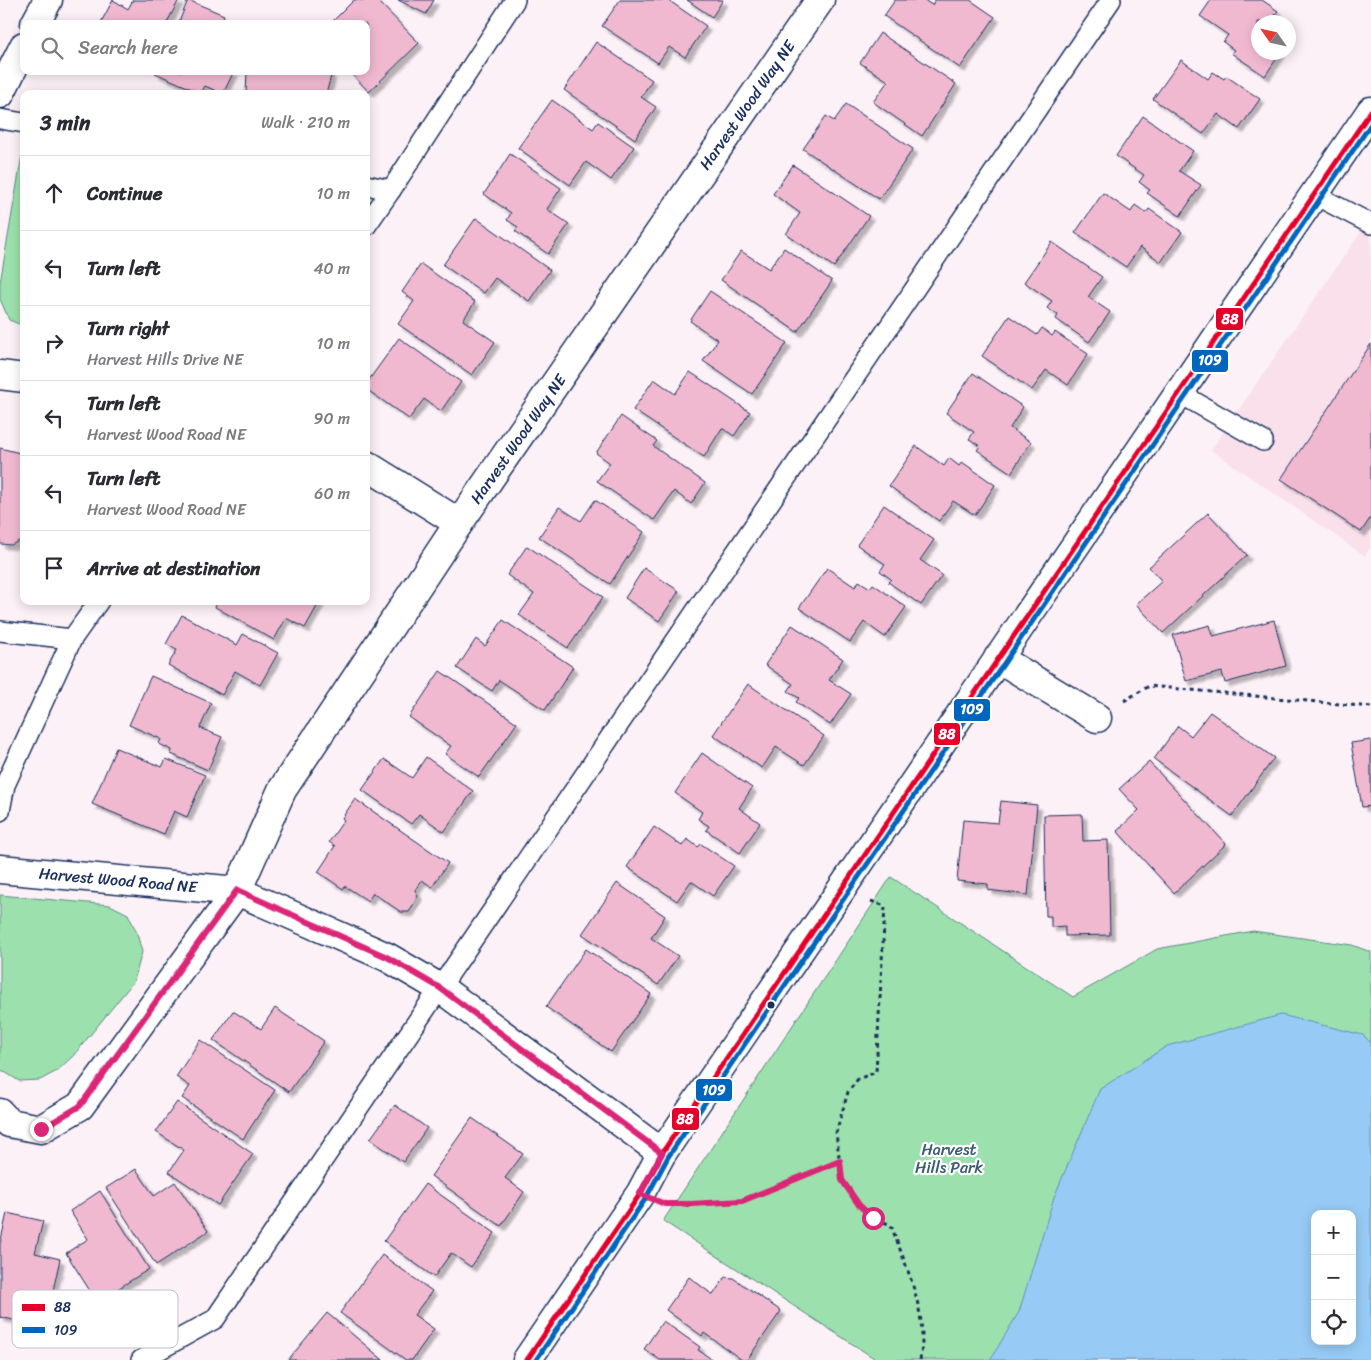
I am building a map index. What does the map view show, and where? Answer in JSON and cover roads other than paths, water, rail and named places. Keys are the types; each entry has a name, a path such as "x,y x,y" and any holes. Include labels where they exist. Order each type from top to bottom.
{"street":[{"path":"37,20 48,0"},
{"name":"Harvest Wood Way NE","path":"237,890 282,790 460,523 820,0"},
{"path":"0,94 20,54"},
{"path":"527,1360 640,1194 662,1153 1371,111"},
{"path":"0,376 20,378"},
{"path":"370,467 460,523"},
{"path":"998,658 1097,718"},
{"name":"Harvest Wood Road NE","path":"0,869 237,890 387,957 440,988 662,1153"},
{"path":"0,1113 8,1123 41,1129 80,1106 237,890"}],"lane":[{"path":"370,220 392,190 515,0"},
{"path":"178,1340 215,1319 1111,0"},
{"path":"0,119 20,122"},
{"path":"370,185 392,190"},
{"path":"1315,195 1371,224"},
{"path":"1179,393 1263,441"},
{"path":"0,811 5,785 72,639 96,605"},
{"path":"0,631 72,639"},
{"path":"141,1360 163,1348"}],"water":[{"path":"1281,1015 1363,1035 1371,1043 1371,1360 990,1360 1019,1312 1054,1197 1100,1089 1167,1046"}],"park label":[{"name":"Harvest Hills Park","path":"949,1158"}]}
